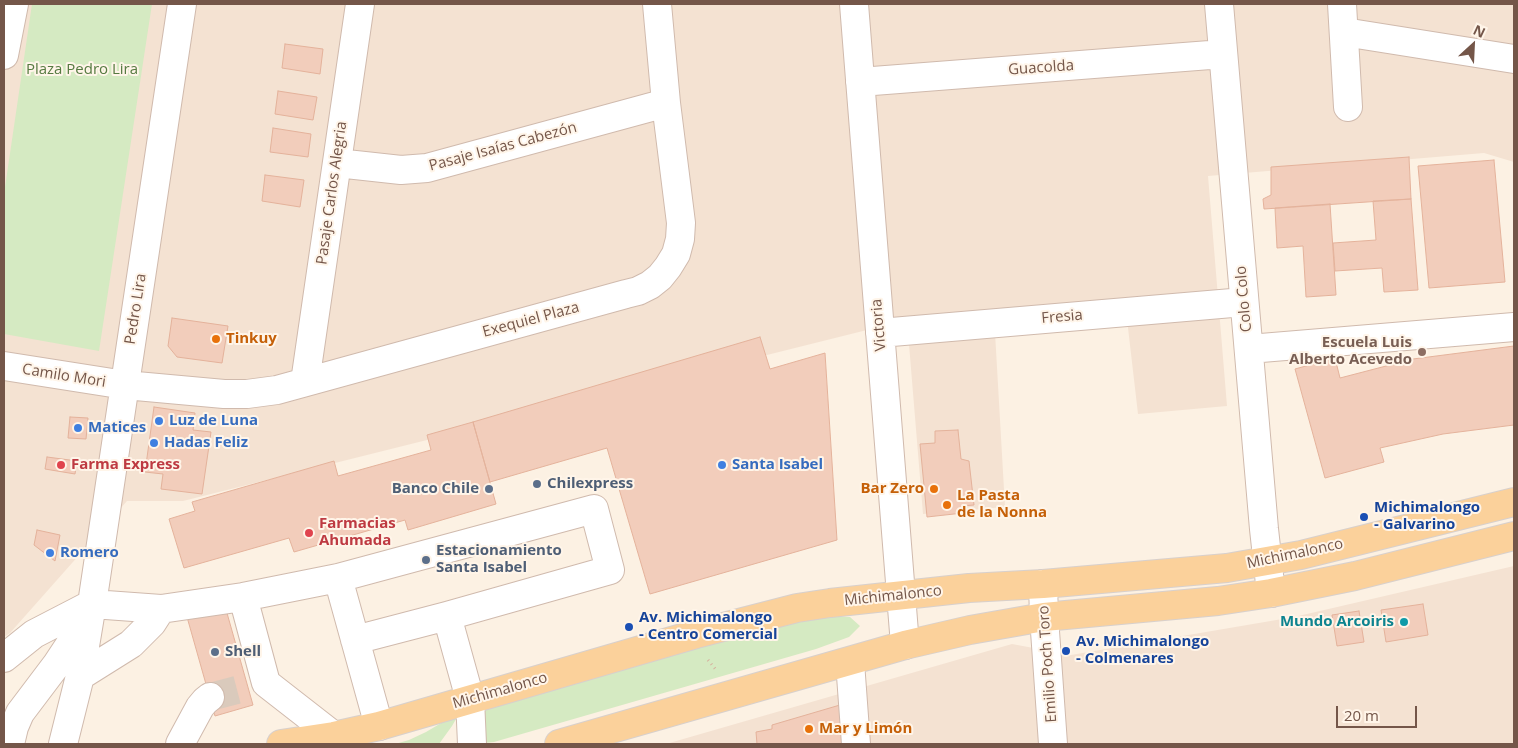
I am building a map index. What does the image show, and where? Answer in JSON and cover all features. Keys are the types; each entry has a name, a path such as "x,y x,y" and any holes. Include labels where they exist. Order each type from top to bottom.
{"main road":[{"name":"Michimalonco","path":"281,744 334,736 379,726 764,616 830,603 969,588 1043,584 1210,570 1268,562 1514,502"},
{"path":"559,744 906,646 970,630 1044,617 1218,601 1271,593 1355,576 1514,536"}],"street":[{"path":"4,55 14,4"},
{"name":"Pedro Lira","path":"63,744 80,676 91,609 182,4"},
{"name":"Pasaje Carlos Alegria","path":"305,382 360,4"},
{"name":"Exequiel Plaza","path":"125,385 224,394 247,394 276,390 638,291 650,285 660,277 676,254 680,239 681,223 666,103 657,4"},
{"name":"Victoria","path":"854,4 906,646"},
{"name":"Colo Colo","path":"1219,4 1271,593"},
{"path":"1342,4 1348,107"},
{"path":"1344,32 1514,59"},
{"name":"Guacolda","path":"860,82 1223,54"},
{"name":"Pasaje Isaías Cabezón","path":"337,163 401,170 427,168 666,103"},
{"name":"Fresia","path":"880,332 1244,302"},
{"path":"1249,349 1514,327"},
{"name":"Camilo Mori","path":"4,366 125,385"},
{"path":"4,658 34,634 91,609 161,609 243,597 338,578 594,509 610,570 355,640"},
{"path":"338,578 379,726"},
{"name":"Emilio Poch Toro","path":"1043,584 1053,744"},
{"path":"243,597 257,685 334,736"},
{"path":"10,744 14,727 20,714 57,664 91,609"},
{"path":"80,676 131,644 152,623 161,609"},
{"path":"447,616 470,699 472,744"},
{"path":"850,662 856,744"},
{"path":"180,744 200,706 210,697"}],"shaded area":[{"path":"4,4 1514,4 1514,162 1484,153 1208,176 1227,406 1138,414 1125,302 994,315 1005,507 923,514 907,320 183,501 127,501 10,633 4,637"},
{"path":"1514,566 1514,744 666,744 1012,644 1071,655 1294,617"}],"green space":[{"name":"Plaza Pedro Lira","path":"32,4 152,4 99,351 4,334 4,194"},
{"path":"830,616 850,617 860,626 849,637 816,649 494,742 484,743 479,707 785,623"},
{"path":"459,714 439,744 395,744 409,740 443,722 448,717"}],"building":[{"path":"285,44 323,49 320,74 282,68"},
{"path":"278,91 317,97 313,120 275,114"},
{"path":"273,128 311,134 308,157 270,152"},
{"path":"1409,157 1411,199 1264,209 1263,199 1271,195 1271,167"},
{"path":"1494,160 1505,282 1429,288 1418,166"},
{"path":"265,175 304,180 300,207 262,201"},
{"path":"1411,199 1418,290 1384,292 1382,268 1335,271 1333,243 1376,240 1373,201"},
{"path":"1330,204 1336,295 1306,297 1303,246 1277,248 1275,208"},
{"path":"172,318 228,326 222,363 177,357 168,346"},
{"name":"Santa Isabel","path":"760,337 770,369 825,353 837,540 650,594 607,448 490,482 473,422"},
{"path":"1514,346 1514,425 1443,434 1380,448 1384,462 1325,478 1295,369 1335,358 1340,378 1413,359"},
{"path":"154,407 195,413 193,430 211,432 202,494 161,489 163,474 145,472"},
{"name":"Matices","path":"70,417 88,418 86,439 68,438"},
{"path":"473,422 496,504 408,530 405,520 294,552 289,538 184,568 169,519 195,511 192,502 334,461 338,476 431,450 427,435"},
{"path":"958,430 961,459 969,461 974,505 962,506 963,513 927,517 920,444 935,443 935,431"},
{"name":"Farma Express","path":"47,457 77,461 75,474 45,469"},
{"name":"Romero","path":"37,530 60,535 55,561 34,545"},
{"name":"Mundo Arcoiris","path":"1423,604 1428,635 1386,642 1381,610"},
{"path":"225,606 253,705 215,716 187,617"},
{"path":"1359,611 1364,642 1337,646 1332,615"},
{"path":"840,705 843,744 757,744 756,732 772,729 772,725"}],"tunnel":[{"path":"210,697 248,687"}],"place":[{"name":"Tinkuy","path":"216,339"},
{"name":"Escuela Luis Alberto Acevedo","path":"1422,352"},
{"name":"Luz de Luna","path":"159,421"},
{"name":"Matices","path":"78,428"},
{"name":"Hadas Feliz","path":"154,443"},
{"name":"Farma Express","path":"61,465"},
{"name":"Santa Isabel","path":"722,465"},
{"name":"Chilexpress","path":"537,484"},
{"name":"Banco Chile","path":"489,489"},
{"name":"Bar Zero","path":"934,489"},
{"name":"La Pasta de la Nonna","path":"947,505"},
{"name":"Michimalongo - Galvarino","path":"1364,517"},
{"name":"Farmacias Ahumada","path":"309,533"},
{"name":"Romero","path":"50,553"},
{"name":"Estacionamiento Santa Isabel","path":"426,560"},
{"name":"Mundo Arcoiris","path":"1404,622"},
{"name":"Av. Michimalongo - Centro Comercial","path":"629,627"},
{"name":"Av. Michimalongo - Colmenares","path":"1066,651"},
{"name":"Shell","path":"215,652"},
{"name":"Mar y Limón","path":"809,729"}]}
